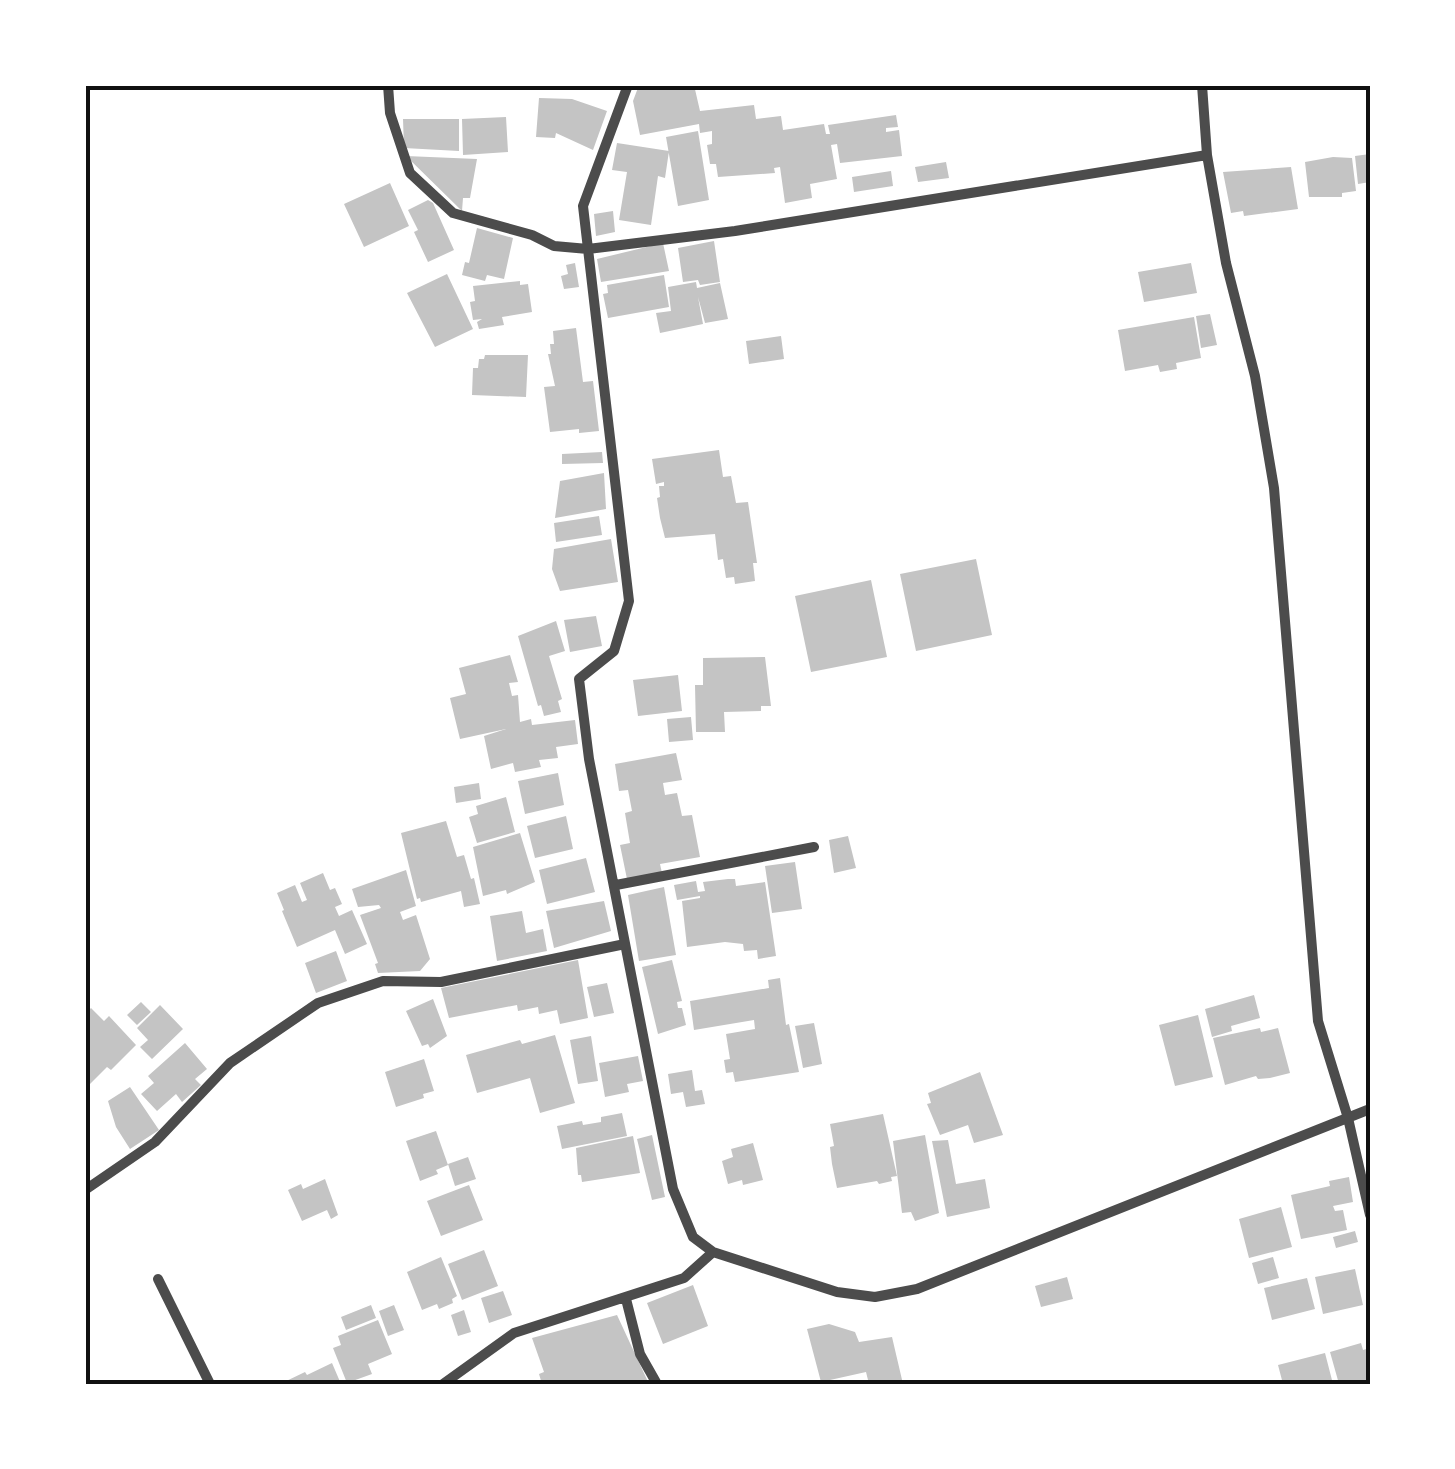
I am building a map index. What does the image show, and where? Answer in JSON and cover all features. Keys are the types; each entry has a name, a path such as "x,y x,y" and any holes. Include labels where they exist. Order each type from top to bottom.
{"street":[{"path":"388,85 390,113 410,173 453,213 532,235 554,246 588,249 735,231 1207,155"},
{"path":"628,85 582,206 630,601 614,652 578,679 589,759 673,1189 693,1236 713,1252 837,1292 874,1297 916,1289 1370,1110"},
{"path":"1202,85 1207,155 1226,263 1255,376 1274,488 1318,1021 1348,1118 1370,1214"},
{"path":"616,885 814,848"},
{"path":"85,1190 155,1142 230,1063 318,1003 383,981 441,982 625,944"},
{"path":"443,1384 514,1333 684,1278 713,1252"},
{"path":"158,1279 210,1384"},
{"path":"626,1299 640,1354 657,1384"}],"building":[{"path":"639,85 694,85 700,111 754,105 756,119 781,116 783,130 824,124 826,134 830,134 828,125 896,115 898,127 886,128 886,132 899,130 902,156 840,163 837,144 831,145 837,179 810,184 812,198 785,203 780,167 774,168 775,173 718,177 716,164 710,164 707,145 712,144 712,131 700,133 699,124 640,135 633,101"},
{"path":"539,98 572,99 607,111 593,150 556,133 555,138 536,137"},
{"path":"506,117 508,152 463,155 462,119"},
{"path":"403,119 459,119 459,151 404,148"},
{"path":"698,131 709,200 678,206 666,137"},
{"path":"617,143 669,151 665,178 658,176 651,225 619,220 627,172 612,170"},
{"path":"1370,154 1370,182 1358,184 1355,156"},
{"path":"406,156 477,159 470,198 463,198 462,211"},
{"path":"1352,158 1356,191 1342,193 1342,197 1309,197 1305,162"},
{"path":"946,162 949,178 918,182 915,167"},
{"path":"1291,167 1298,209 1244,216 1243,211 1231,213 1223,172"},
{"path":"891,171 893,186 854,192 852,177"},
{"path":"390,183 409,226 364,247 344,204"},
{"path":"428,200 433,203 454,250 428,262 408,210"},
{"path":"613,211 615,232 596,236 594,214"},
{"path":"477,228 513,238 504,279 487,275 485,281 462,275 465,262 469,263"},
{"path":"714,241 720,282 683,282 678,248"},
{"path":"663,243 669,271 601,282 597,259"},
{"path":"575,263 579,287 564,289 561,276 568,274 566,265"},
{"path":"1191,263 1197,293 1144,302 1138,272"},
{"path":"447,274 473,329 435,347 407,293"},
{"path":"664,275 669,307 608,318 603,294 608,293 607,285"},
{"path":"520,281 520,285 528,284 532,312 502,317 504,325 479,329 477,322 482,319 473,320 470,302 475,301 473,286"},
{"path":"696,282 697,288 720,283 728,319 705,323 698,297 703,324 660,333 656,313 671,311 668,287"},
{"path":"1210,314 1217,345 1201,348 1196,316"},
{"path":"1194,317 1201,358 1176,363 1177,369 1160,372 1158,365 1125,371 1118,330"},
{"path":"576,328 583,382 593,381 599,431 550,432 544,387 555,386 548,354 550,344 554,344 553,331"},
{"path":"781,336 784,359 749,364 746,341"},
{"path":"485,355 528,355 526,397 472,395 473,368 478,368 479,359"},
{"path":"719,450 723,477 731,476 736,503 748,502 757,563 753,563 755,581 735,584 734,577 726,578 723,559 718,560 715,534 665,538 657,498 664,482 656,484 652,459"},
{"path":"602,452 603,463 562,464 562,454"},
{"path":"604,473 606,509 555,518 560,481"},
{"path":"599,516 602,535 556,542 554,523"},
{"path":"611,539 618,582 560,591 552,569 554,549"},
{"path":"976,559 992,635 916,651 900,574"},
{"path":"871,580 887,657 811,672 795,596"},
{"path":"596,616 602,646 570,652 564,620"},
{"path":"556,621 565,651 549,656 562,699 558,701 561,712 544,716 518,636"},
{"path":"510,655 518,682 509,683 512,696 518,695 520,722 531,719 532,725 575,720 578,744 556,747 558,758 539,760 541,767 515,772 513,763 491,769 484,736 506,729 460,739 450,698 466,694 459,668"},
{"path":"765,657 771,706 761,706 761,711 724,712 725,732 696,732 695,685 703,685 703,658"},
{"path":"678,675 682,711 638,716 633,680"},
{"path":"691,717 693,740 669,742 667,719"},
{"path":"676,753 682,780 663,783 665,795 677,793 682,816 692,815 700,857 660,864 662,873 627,879 620,845 630,843 625,813 632,811 628,790 619,791 615,764"},
{"path":"558,773 564,805 525,814 518,781"},
{"path":"479,783 481,799 456,803 454,787"},
{"path":"506,797 515,832 477,843 469,817 478,814 476,806"},
{"path":"566,816 573,849 535,858 527,826"},
{"path":"446,821 457,857 464,855 471,879 474,878 480,904 464,907 461,891 421,902 417,899 401,833"},
{"path":"520,833 535,882 507,894 506,890 483,896 473,847"},
{"path":"848,836 856,868 834,873 829,840"},
{"path":"586,858 595,892 547,904 539,870"},
{"path":"795,862 802,909 772,913 765,866"},
{"path":"406,870 416,906 400,912 403,920 416,915 430,959 420,971 378,973 360,915 381,908 358,907 352,889"},
{"path":"323,873 342,904 335,907 339,916 352,910 367,944 345,954 335,930 297,947 277,893 295,885 302,902 307,900 300,883"},
{"path":"735,879 736,886 765,882 776,956 758,959 757,950 744,951 743,944 725,942 687,947 682,901 700,896 677,900 674,885 696,881 698,892 705,891 703,882"},
{"path":"664,887 676,955 639,961 628,895"},
{"path":"604,901 611,931 554,948 546,911"},
{"path":"522,911 526,933 543,929 547,951 497,961 490,916"},
{"path":"336,951 347,981 316,993 305,963"},
{"path":"578,960 588,1018 560,1024 557,1010 539,1014 538,1007 518,1011 517,1005 449,1018 441,988"},
{"path":"672,960 682,1001 677,1002 678,1008 682,1008 686,1025 658,1034 642,967"},
{"path":"780,978 786,1025 789,1024 799,1072 735,1082 733,1072 726,1073 724,1060 730,1059 726,1034 755,1029 754,1020 694,1030 690,1001 769,988 768,980"},
{"path":"607,983 614,1013 594,1017 587,987"},
{"path":"1254,995 1260,1018 1231,1026 1232,1031 1212,1037 1205,1009"},
{"path":"433,999 447,1036 430,1048 428,1044 422,1046 406,1011"},
{"path":"141,1002 151,1012 137,1025 127,1015"},
{"path":"160,1005 183,1029 152,1059 140,1047 148,1040 137,1028"},
{"path":"91,1008 104,1021 109,1016 136,1045 88,1086 85,1014"},
{"path":"1198,1015 1213,1077 1175,1086 1159,1025"},
{"path":"814,1023 822,1064 803,1068 795,1026"},
{"path":"1260,1028 1261,1032 1278,1028 1290,1073 1270,1078 1256,1076 1225,1085 1213,1038"},
{"path":"555,1035 575,1103 540,1113 530,1078 477,1093 466,1055"},
{"path":"591,1036 598,1081 578,1084 570,1040"},
{"path":"185,1043 207,1069 195,1079 201,1085 182,1102 176,1094 157,1111 141,1094 154,1083 148,1076"},
{"path":"638,1056 643,1081 627,1084 629,1092 605,1097 599,1063"},
{"path":"424,1059 434,1091 396,1107 385,1072"},
{"path":"692,1070 695,1091 702,1090 705,1104 686,1107 683,1092 671,1094 668,1074"},
{"path":"980,1072 1003,1135 974,1143 968,1125 940,1135 927,1104 931,1103 928,1093"},
{"path":"130,1087 159,1130 130,1149 116,1127 108,1101"},
{"path":"622,1113 627,1136 562,1149 557,1126 601,1122 601,1117"},
{"path":"883,1114 897,1176 879,1184 877,1181 837,1188 830,1124"},
{"path":"436,1131 448,1165 420,1181 406,1141"},
{"path":"652,1135 665,1197 652,1200 637,1139"},
{"path":"925,1135 939,1213 915,1221 911,1212 902,1213 893,1141"},
{"path":"633,1136 640,1173 582,1182 576,1148"},
{"path":"948,1140 956,1184 985,1179 990,1208 947,1217 932,1141"},
{"path":"753,1143 763,1180 728,1184 722,1161 733,1157 731,1149"},
{"path":"468,1157 476,1179 455,1186 448,1164"},
{"path":"1349,1177 1353,1202 1333,1206 1335,1211 1343,1210 1347,1230 1301,1239 1291,1195"},
{"path":"325,1179 338,1215 331,1219 327,1210 302,1221 288,1190 301,1184 303,1189"},
{"path":"469,1185 483,1220 441,1236 427,1201"},
{"path":"1281,1207 1292,1247 1249,1258 1239,1219"},
{"path":"1355,1231 1358,1242 1336,1248 1333,1237"},
{"path":"484,1250 498,1286 462,1300 448,1264"},
{"path":"441,1257 457,1296 453,1303 439,1309 437,1304 422,1310 407,1272"},
{"path":"1273,1257 1279,1278 1258,1284 1252,1263"},
{"path":"1355,1269 1363,1305 1323,1314 1315,1277"},
{"path":"1067,1277 1073,1299 1041,1307 1035,1286"},
{"path":"1307,1278 1315,1309 1272,1320 1264,1288"},
{"path":"693,1285 708,1326 663,1344 647,1303"},
{"path":"503,1291 512,1315 489,1323 481,1298"},
{"path":"371,1305 376,1318 346,1330 341,1317"},
{"path":"394,1305 404,1330 388,1336 379,1311"},
{"path":"464,1310 471,1332 458,1336 451,1315"},
{"path":"617,1315 649,1384 542,1384 539,1374 544,1372 532,1338"},
{"path":"378,1320 392,1354 368,1364 372,1374 347,1383 333,1348 341,1345 338,1336"},
{"path":"829,1324 855,1332 859,1342 892,1337 903,1384 869,1384 866,1372 821,1382 807,1329"},
{"path":"1361,1343 1363,1350 1370,1348 1370,1383 1339,1384 1330,1352"},
{"path":"1325,1353 1333,1384 1283,1384 1278,1365"},
{"path":"332,1363 341,1384 280,1384 305,1372 307,1375"}]}
